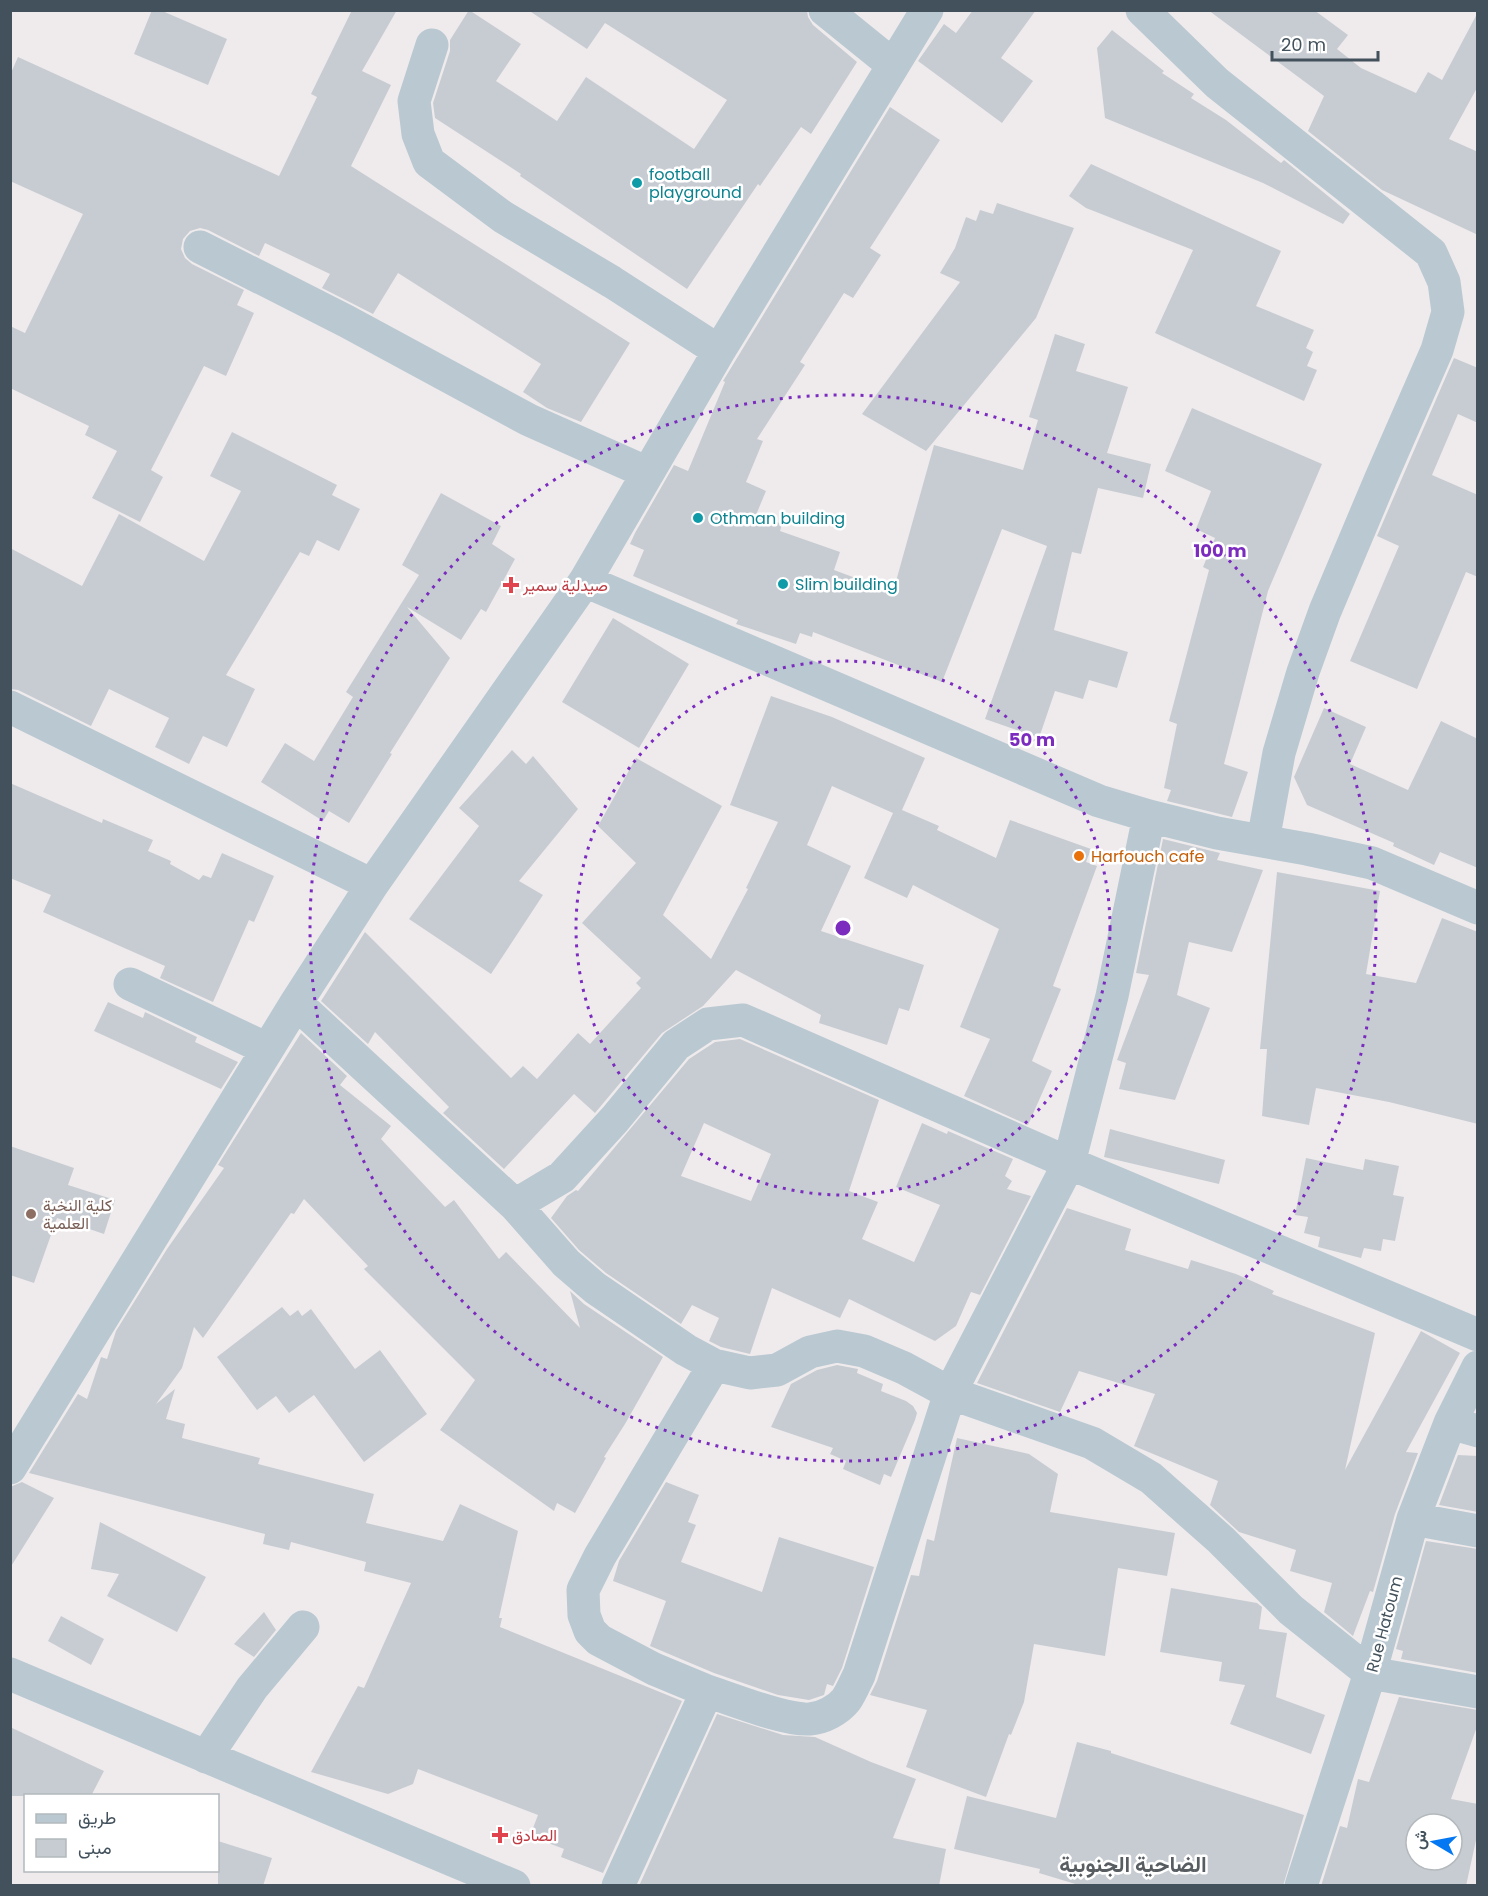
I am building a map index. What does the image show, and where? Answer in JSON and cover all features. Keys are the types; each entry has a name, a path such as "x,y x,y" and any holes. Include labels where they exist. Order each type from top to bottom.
{"street":[{"path":"825,10 893,65"},
{"path":"10,1468 267,1049 372,885 585,581 718,351 927,10"},
{"path":"1142,10 1217,83 1431,253 1444,282 1448,312 1437,350 1325,611 1303,672 1279,753 1263,841"},
{"path":"432,45 414,101 418,134 429,162 503,217 612,282 718,351"},
{"path":"200,247 346,321 529,420 648,473"},
{"path":"585,581 1099,801 1149,816 1372,863 1478,908"},
{"path":"10,707 372,885"},
{"path":"714,1365 600,1556 583,1590 584,1615 590,1631 599,1640 654,1669 707,1691 778,1714 807,1720 820,1718 846,1700 859,1675 950,1393 1069,1163 1112,996 1149,816"},
{"path":"130,984 267,1049"},
{"path":"296,1003 515,1205 566,1263 595,1288 686,1350 714,1365 750,1373 777,1370 810,1352 837,1346 874,1356 904,1368 950,1393 1092,1443 1151,1478 1221,1540 1292,1610 1370,1673 1478,1692"},
{"path":"515,1205 562,1177 615,1119 676,1045 708,1024 743,1020 1069,1163 1478,1335"},
{"name":"Rue Hatoum","path":"1301,1886 1370,1673 1413,1519 1464,1427 1478,1367"},
{"path":"1413,1519 1478,1531"},
{"path":"206,1757 252,1688 303,1627"},
{"path":"10,1674 514,1886"},
{"path":"618,1886 707,1691"}],"building":[{"path":"152,10 160,10 227,39 208,85 134,54"},
{"path":"352,10 397,10 362,71 391,85 351,166 630,343 581,422 547,408 523,392 541,364 398,273 373,314 322,288 330,274 265,243 259,256 208,230 200,228 190,231 183,239 181,249 185,258 192,264 244,290 237,305 254,313 226,376 204,366 151,470 163,477 140,522 92,498 117,451 85,435 89,426 10,388 10,326 25,333 83,214 10,181 10,75 18,57 279,176 317,97 311,94"},
{"path":"469,10 521,44 496,81 557,121 586,77 694,149 727,100 605,23 587,49 528,10 807,10 813,25 857,62 811,134 801,127 760,186 758,184 687,289 520,176 521,174 435,118 433,103 450,51 450,40"},
{"path":"973,10 1036,10 1001,58 1033,81 1002,123 918,61 944,24 956,33"},
{"path":"1208,10 1314,10 1348,35 1337,49 1361,68 1416,93 1428,72 1442,80 1478,12 1478,86 1449,139 1478,152 1478,235 1382,190 1308,131 1324,96"},
{"path":"1112,30 1164,71 1162,73 1194,94 1191,98 1226,120 1281,163 1284,160 1350,214 1343,224 1263,183 1105,118 1097,48"},
{"path":"890,107 940,140 870,248 881,255 853,298 844,293 800,362 805,365 757,439 763,441 746,482 766,491 756,515 782,524 780,531 840,552 834,570 893,592 934,445 1023,470 1038,420 1029,417 1055,334 1085,344 1076,371 1128,387 1107,453 1151,464 1143,498 1098,488 1081,554 1072,552 1054,630 1128,652 1117,688 1089,680 1083,699 1055,691 1039,738 985,719 1047,546 1002,529 942,682 813,632 812,637 800,633 796,644 736,624 738,620 633,576 644,550 630,544 635,533 674,465 688,471 725,382 723,381"},
{"path":"1091,164 1281,251 1256,306 1314,330 1306,348 1313,352 1307,366 1317,370 1304,401 1155,333 1193,250 1086,208 1069,196"},
{"path":"997,203 1074,228 1036,318 926,451 862,414 960,282 940,273 955,248 966,217 976,221 980,210 993,214"},
{"path":"1454,358 1478,368 1478,423 1458,414 1432,475 1478,495 1478,577 1466,572 1417,689 1350,661 1399,546 1377,536"},
{"path":"1192,408 1322,464 1268,591 1224,764 1248,772 1232,817 1167,801 1171,790 1164,788 1177,724 1169,721 1209,570 1203,567 1215,538 1196,529 1211,491 1165,471"},
{"path":"232,432 337,485 332,495 360,509 339,551 317,540 309,556 300,552 226,675 255,689 227,747 203,736 189,764 155,747 169,718 109,689 91,726 18,690 10,689 10,548 82,586 119,514 204,561 241,491 210,476"},
{"path":"441,493 501,526 492,544 515,559 486,612 481,609 461,640 407,607 450,658 349,823 329,811 323,821 261,782 285,743 314,761 353,697 346,692 419,575 402,565"},
{"path":"613,618 689,664 639,748 562,702"},
{"path":"771,696 832,717 925,758 902,810 939,826 937,830 996,858 1010,820 1091,849 1086,862 1097,866 1053,986 1061,989 1032,1061 1052,1071 1028,1125 964,1096 990,1039 960,1027 999,929 913,885 907,898 864,878 893,813 832,786 807,845 851,866 821,931 924,965 909,1011 899,1008 887,1045 819,1023 821,1015 736,970 703,1006 662,1033 595,1113 574,1094 504,1169 443,1113 449,1107 375,1032 368,1044 321,1001 365,932 511,1078 523,1066 537,1079 578,1033 590,1044 641,988 636,983 641,978 582,923 636,863 598,826 636,758 722,806 663,915 711,959 748,889 746,888 778,822 730,805"},
{"path":"1324,708 1366,727 1350,764 1408,790 1441,721 1478,739 1478,868 1440,852 1434,865 1393,846 1394,843 1307,805 1294,777"},
{"path":"512,750 526,764 533,756 578,809 519,881 543,895 491,974 409,919 479,826 459,808"},
{"path":"10,783 102,823 103,819 153,840 148,851 171,861 170,864 199,880 203,875 211,878 222,853 274,876 254,922 249,920 213,1002 160,978 165,966 43,912 51,895 10,878"},
{"path":"1163,839 1220,853 1217,860 1263,870 1232,952 1189,942 1177,995 1210,1008 1175,1100 1119,1089 1126,1063 1117,1060 1149,975 1136,973"},
{"path":"1277,872 1380,891 1366,974 1416,983 1442,918 1478,932 1478,1124 1389,1102 1316,1088 1309,1125 1262,1116 1267,1049 1260,1049"},
{"path":"108,1002 143,1018 145,1012 197,1037 195,1042 238,1062 221,1089 94,1031"},
{"path":"301,1033 347,1076 340,1085 391,1126 381,1139 445,1207 454,1200 499,1259 506,1252 580,1328 570,1291 584,1304 663,1357 604,1457 606,1458 575,1513 557,1503 554,1511 440,1430 475,1380 364,1269 368,1266 304,1199 294,1214 291,1213 203,1338 194,1327 182,1368 156,1404 175,1389 166,1419 185,1424 182,1438 260,1458 258,1464 374,1494 366,1523 443,1541 460,1504 518,1531 499,1618 502,1618 500,1627 682,1701 603,1873 561,1857 564,1849 530,1836 538,1815 418,1769 413,1784 388,1794 311,1772 358,1686 364,1688 411,1583 364,1571 366,1562 291,1542 289,1550 263,1544 265,1534 29,1473 78,1394 87,1399 101,1357 107,1359 116,1331 167,1249 224,1168 218,1165"},
{"path":"740,1039 879,1100 849,1191 878,1202 862,1239 914,1262 940,1205 896,1187 922,1123 947,1134 948,1131 1013,1159 1005,1176 1012,1181 1007,1189 1031,1196 980,1295 971,1292 956,1326 935,1341 849,1299 840,1318 772,1288 750,1354 721,1347 709,1341 719,1318 692,1305 681,1324 606,1273 579,1250 551,1218 567,1196 578,1191 689,1059 715,1042","holes":["704,1123 771,1154 751,1201 681,1176"]},
{"path":"1110,1129 1225,1160 1219,1184 1104,1157"},
{"path":"10,1146 74,1168 68,1185 115,1200 104,1234 57,1218 34,1283 10,1275"},
{"path":"1306,1158 1363,1170 1365,1159 1399,1166 1393,1195 1404,1197 1395,1241 1383,1239 1381,1251 1364,1248 1361,1258 1318,1247 1320,1237 1304,1233 1308,1217 1295,1215"},
{"path":"1067,1208 1131,1229 1125,1250 1188,1269 1191,1260 1236,1274 1274,1291 1272,1294 1375,1333 1345,1470 1421,1331 1460,1353 1406,1452 1418,1453 1395,1514 1373,1592 1370,1591 1353,1636 1324,1612 1332,1583 1290,1571 1296,1550 1239,1532 1210,1505 1218,1481 1134,1446 1155,1394 1079,1371 1060,1412 977,1383"},
{"path":"282,1307 290,1316 298,1310 302,1316 311,1309 355,1369 380,1350 427,1414 364,1462 314,1395 289,1413 276,1396 257,1410 217,1357"},
{"path":"837,1365 858,1369 857,1373 883,1384 881,1391 906,1401 917,1413 891,1477 884,1474 880,1485 843,1469 846,1461 830,1454 833,1448 771,1427 791,1384 817,1370"},
{"path":"957,1438 1029,1454 1058,1474 1050,1512 1175,1533 1167,1576 1118,1568 1105,1656 1034,1644 1024,1702 1011,1735 1009,1734 986,1797 906,1767 927,1710 870,1695 877,1681 911,1575 919,1576 927,1539 934,1541"},
{"path":"1458,1455 1478,1456 1478,1512 1439,1505"},
{"path":"22,1482 54,1498 10,1568 10,1487"},
{"path":"666,1482 699,1495 688,1522 696,1525 681,1562 762,1592 779,1537 874,1567 842,1668 833,1686 827,1684 824,1695 809,1700 778,1695 714,1673 650,1646 666,1601 613,1581 619,1561"},
{"path":"100,1522 206,1577 177,1632 107,1596 119,1574 91,1569"},
{"path":"1426,1541 1478,1549 1478,1673 1401,1659 1403,1651 1396,1649"},
{"path":"1171,1588 1257,1603 1262,1607 1259,1629 1287,1633 1276,1697 1325,1715 1311,1754 1230,1724 1245,1685 1219,1681 1222,1662 1160,1652"},
{"path":"264,1612 276,1630 254,1657 234,1644"},
{"path":"61,1616 104,1639 91,1665 48,1641"},
{"path":"1399,1697 1478,1710 1478,1724 1451,1799 1478,1804 1478,1831 1466,1886 1321,1886 1340,1826 1347,1828 1358,1779 1369,1782"},
{"path":"717,1714 783,1735 815,1737 916,1779 893,1838 946,1849 939,1886 639,1886"},
{"path":"10,1727 104,1771 92,1794 10,1796"},
{"path":"1077,1742 1111,1751 1111,1753 1304,1815 1283,1886 1082,1886 1039,1873 1040,1869 954,1849 967,1796 1056,1818"},
{"path":"219,1841 272,1858 263,1886 218,1886"}],"place":[{"name":"football playground","path":"637,183"},
{"name":"Othman building","path":"698,518"},
{"name":"Slim building","path":"783,584"},
{"name":"صيدلية سمير","path":"511,585"},
{"name":"Harfouch cafe","path":"1079,856"},
{"name":"كلية النخبة العلمية","path":"31,1214"},
{"name":"الصادق","path":"500,1835"}],"district":[{"name":"الضاحية الجنوبية","path":"1133,1864"}]}
